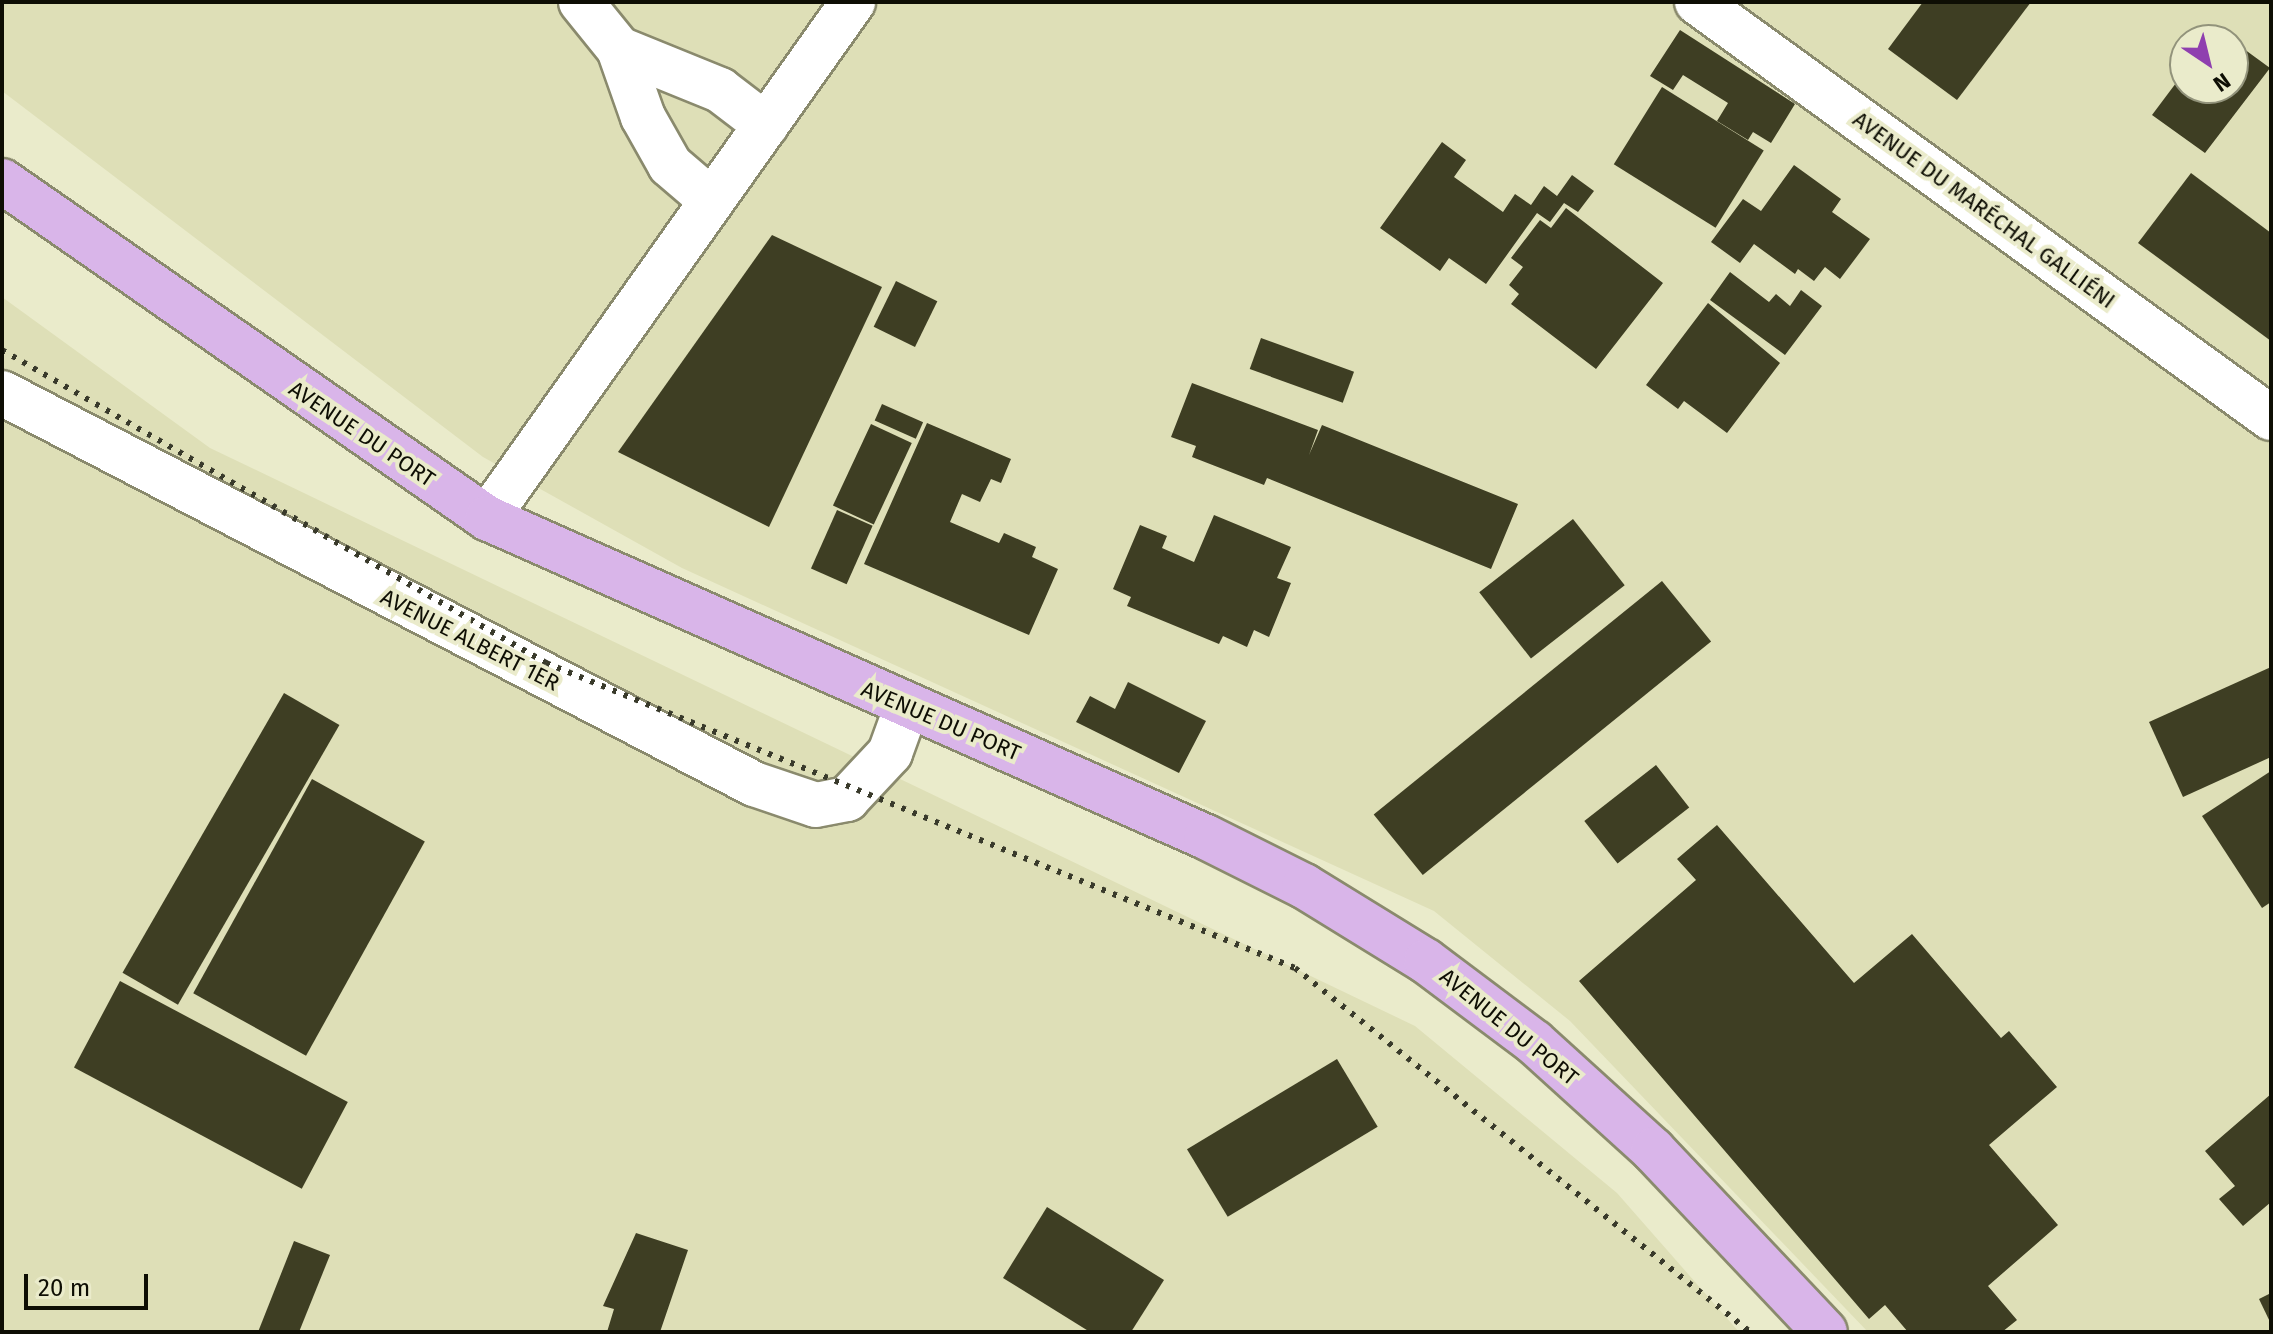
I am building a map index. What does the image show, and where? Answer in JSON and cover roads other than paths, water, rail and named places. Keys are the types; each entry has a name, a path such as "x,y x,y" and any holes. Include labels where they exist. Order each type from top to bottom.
{"main road":[{"name":"AVENUE DU PORT","path":"2,181 487,518 1220,844 1304,886 1426,961 1534,1042 1653,1150 1825,1332"}],"street":[{"path":"581,2 619,49 643,117 670,165 712,201"},
{"path":"487,518 853,2"},
{"name":"AVENUE DU MARÉCHAL GALLIÉNI","path":"1697,2 2271,418"},
{"path":"619,49 720,90 766,125"},
{"name":"AVENUE ALBERT 1ER","path":"2,393 754,784 816,805 847,799 890,753 907,706"}],"railway":[{"path":"2,350 546,663 1295,968 1750,1332"}]}
